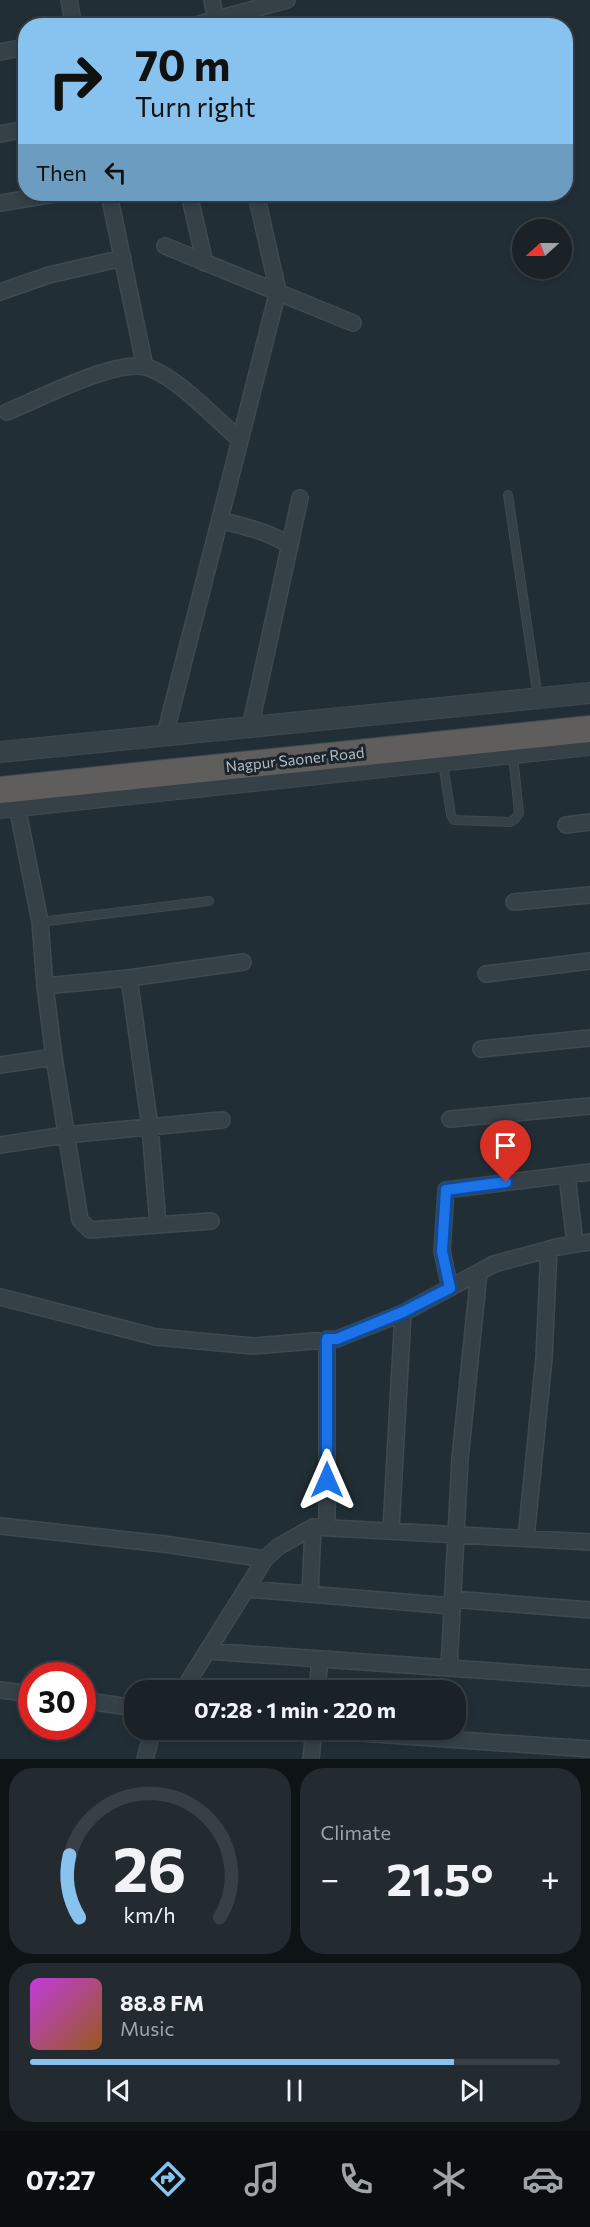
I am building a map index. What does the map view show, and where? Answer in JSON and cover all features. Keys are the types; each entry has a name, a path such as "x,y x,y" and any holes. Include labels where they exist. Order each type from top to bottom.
{"highway":[{"name":"Nagpur Saoner Road","path":"0,775 590,717"},
{"name":"Nagpur Saoner Road","path":"6,801 590,729"}],"street":[{"path":"69,0 72,18"},
{"path":"212,0 216,18"},
{"path":"232,18 287,0"},
{"path":"0,52 18,49"},
{"path":"0,134 18,131"},
{"path":"0,203 18,200"},
{"path":"111,201 145,367"},
{"path":"191,201 205,263"},
{"path":"165,735 278,291 258,201"},
{"path":"165,246 353,323"},
{"path":"0,292 49,275 123,258"},
{"path":"7,412 107,370 128,365 145,367 161,373 178,386 240,440"},
{"path":"250,728 300,498"},
{"path":"220,520 264,531 290,546"},
{"path":"0,752 590,693"},
{"path":"211,1221 90,1230 80,1220 54,1057 40,922 6,801 443,762 590,745"},
{"path":"566,825 590,822"},
{"path":"514,902 590,895"},
{"path":"486,974 590,961"},
{"path":"45,986 129,978 243,962"},
{"path":"129,978 150,1127 158,1225"},
{"path":"481,1049 590,1038"},
{"path":"0,1065 54,1057"},
{"path":"450,1119 590,1106"},
{"path":"0,1145 65,1135 222,1120"},
{"path":"450,1288 442,1251 446,1190 590,1172"},
{"path":"0,1297 156,1337 253,1346 337,1339 403,1312 494,1264 549,1249 583,1243 567,1175"},
{"path":"526,1538 543,1358 549,1249"},
{"path":"449,1668 460,1459 479,1272"},
{"path":"391,1529 403,1312"},
{"path":"310,1594 320,1527 327,1339"},
{"path":"0,1526 164,1544 265,1559"},
{"path":"189,1680 265,1559 278,1547 320,1527 391,1529 590,1542"},
{"path":"248,1589 590,1610"},
{"path":"207,1651 590,1678"},
{"path":"318,1680 320,1659"},
{"path":"0,1690 18,1692"},
{"path":"96,1703 124,1707"},
{"path":"145,1759 151,1740"},
{"path":"311,1759 314,1740"},
{"path":"460,1740 590,1749"}],"lane":[{"path":"508,495 538,698"},
{"path":"443,762 451,815 454,820 510,822 516,819 519,813 513,753"},
{"path":"40,922 210,901"}],"route":[{"path":"327,1480 327,1339 337,1339 403,1312 450,1288 442,1251 446,1190 506,1182"}]}
